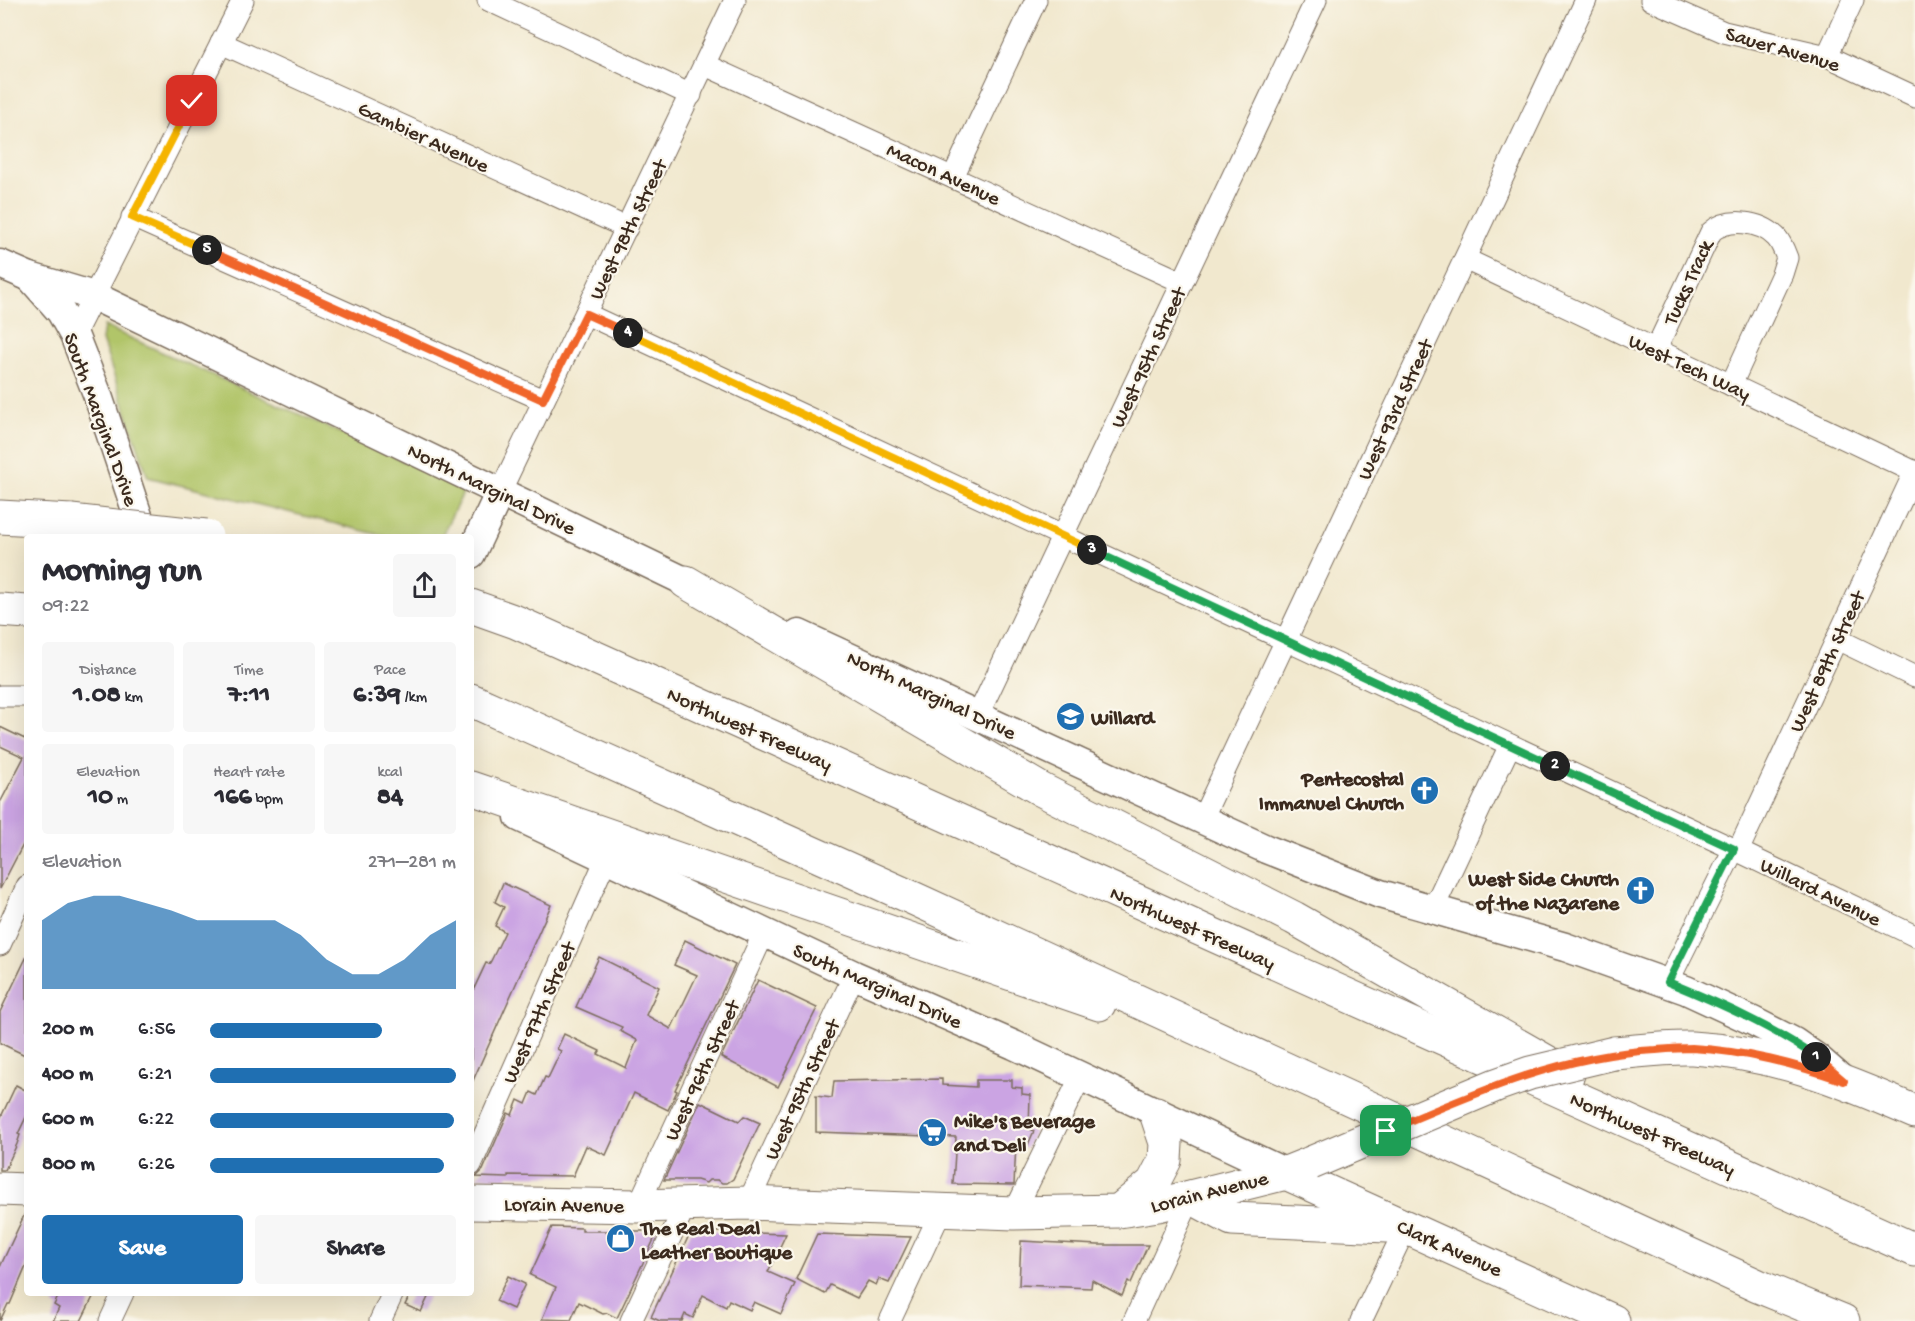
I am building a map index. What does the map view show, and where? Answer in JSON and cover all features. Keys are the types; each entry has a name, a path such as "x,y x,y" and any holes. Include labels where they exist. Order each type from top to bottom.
{"main road":[{"path":"0,517 71,521 182,534"},
{"path":"686,582 1042,790 1294,918 1733,1169"},
{"name":"Northwest Freeway","path":"474,607 516,622 1915,1250"},
{"path":"0,610 24,612"},
{"path":"474,701 915,898 1758,1286 1843,1321"},
{"path":"474,789 1273,1064"},
{"name":"Lorain Avenue","path":"474,1203 638,1206 748,1203 1014,1213 1119,1211 1158,1205 1298,1168 1530,1073 1614,1053 1691,1048 1759,1056 1803,1067 1844,1081 1915,1112"},
{"path":"1119,1211 1153,1183 1165,1160 1166,1143 1156,1113"},
{"name":"Clark Avenue","path":"1298,1168 1406,1227 1600,1318"},
{"path":"0,1189 24,1190"},
{"path":"1191,1197 1232,1219 1406,1227"}],"street":[{"path":"74,335 243,0"},
{"path":"488,0 691,94"},
{"name":"West 98th Street","path":"474,548 735,0"},
{"path":"953,177 1036,0"},
{"name":"West 95th Street","path":"978,715 1316,0"},
{"name":"West 93rd Street","path":"1202,819 1586,0"},
{"name":"Sauer Avenue","path":"1651,0 1724,32 1827,56 1915,97"},
{"path":"1827,56 1853,0"},
{"name":"Gambier Avenue","path":"221,43 627,228"},
{"name":"Macon Avenue","path":"705,65 1182,282"},
{"path":"132,217 543,400"},
{"name":"Tucks Track","path":"1656,350 1711,232 1718,226 1739,221 1759,227 1775,236 1786,258 1782,274 1731,385"},
{"name":"West Tech Way","path":"1465,259 1915,472"},
{"name":"North Marginal Drive","path":"0,264 30,277 94,296 686,582 1266,849 1380,894 1565,947 1668,982 1794,1042 1844,1081"},
{"name":"South Marginal Drive","path":"30,277 61,312 74,335 98,396 144,534"},
{"name":"Willard Avenue","path":"586,314 1510,744 1915,936"},
{"name":"West 89th Street","path":"1668,982 1736,850 1915,472"},
{"path":"1837,639 1915,677"},
{"path":"0,696 24,696"},
{"path":"1433,909 1510,744"},
{"name":"South Marginal Drive","path":"474,795 854,975 1081,1076 1156,1113 1298,1168"},
{"name":"West 97th Street","path":"474,1158 606,859"},
{"path":"0,945 24,893"},
{"name":"West 96th Street","path":"638,1206 764,933"},
{"name":"West 95th Street","path":"748,1203 854,975"},
{"path":"1014,1213 1081,1076"},
{"path":"1134,1321 1191,1197"},
{"path":"631,1321 686,1204"},
{"path":"890,1321 941,1211"},
{"path":"1361,1321 1406,1227"},
{"path":"110,1321 122,1296"},
{"path":"380,1321 392,1296"}],"green space":[{"path":"104,326 465,489 442,534 376,534 148,477 102,340"}],"building":[{"path":"0,727 24,739 24,757 0,746"},
{"path":"24,757 24,843 0,889 0,803"},
{"path":"503,883 551,905 474,1078 474,989 505,932 495,926 504,907 495,902"},
{"path":"685,940 735,965 675,1090 677,1091 668,1110 634,1093 606,1155 586,1146 573,1176 476,1177 483,1170 508,1113 512,1115 518,1100 526,1104 531,1092 537,1095 545,1077 548,1078 561,1051 557,1049 564,1034 600,1051 598,1054 626,1068 637,1040 620,1031 622,1027 576,1007 599,957 659,987 646,1015 671,1029 697,975 674,965"},
{"path":"24,962 24,1055 0,1043 0,1012"},
{"path":"758,980 817,1008 778,1087 721,1057"},
{"path":"942,1079 942,1085 976,1087 976,1080 1012,1080 1012,1087 1022,1088 1022,1094 1030,1095 1029,1129 1034,1131 1026,1149 1016,1144 1014,1185 953,1184 956,1137 816,1132 816,1096 832,1098 834,1081"},
{"path":"16,1085 24,1089 24,1121 5,1170 0,1170 0,1119"},
{"path":"700,1102 739,1121 744,1116 760,1123 733,1179 727,1183 718,1180 709,1180 706,1183 697,1180 664,1180"},
{"path":"24,1215 24,1271 0,1321 0,1267"},
{"path":"552,1227 582,1228 582,1231 658,1231 617,1318 579,1302 571,1320 542,1319 556,1287 530,1275"},
{"path":"691,1231 786,1234 768,1272 795,1284 781,1314 754,1302 750,1310 729,1300 726,1307 703,1295 693,1318 685,1314 682,1321 660,1321 651,1317"},
{"path":"817,1234 911,1237 889,1283 879,1279 876,1285 868,1281 857,1298 830,1285 825,1294 796,1279"},
{"path":"1021,1241 1148,1245 1131,1283 1128,1281 1122,1296 1092,1280 1091,1288 1019,1285"},
{"path":"508,1276 525,1284 513,1309 496,1301"},
{"path":"58,1296 94,1296 81,1321 53,1321 59,1308 54,1305"},
{"path":"410,1296 429,1296 421,1312 405,1305"}],"place":[{"name":"Willard","path":"1070,717"},
{"name":"Pentecostal Immanuel Church","path":"1425,790"},
{"name":"West Side Church of the Nazarene","path":"1640,890"},
{"name":"Mike's Beverage and Deli","path":"933,1132"},
{"name":"The Real Deal Leather Boutique","path":"620,1239"}],"route":[{"path":"192,101 132,217 543,400 586,314 1734,849 1668,982 1794,1042 1844,1081 1803,1067 1759,1056 1691,1048 1614,1053 1530,1073 1386,1131"}]}
